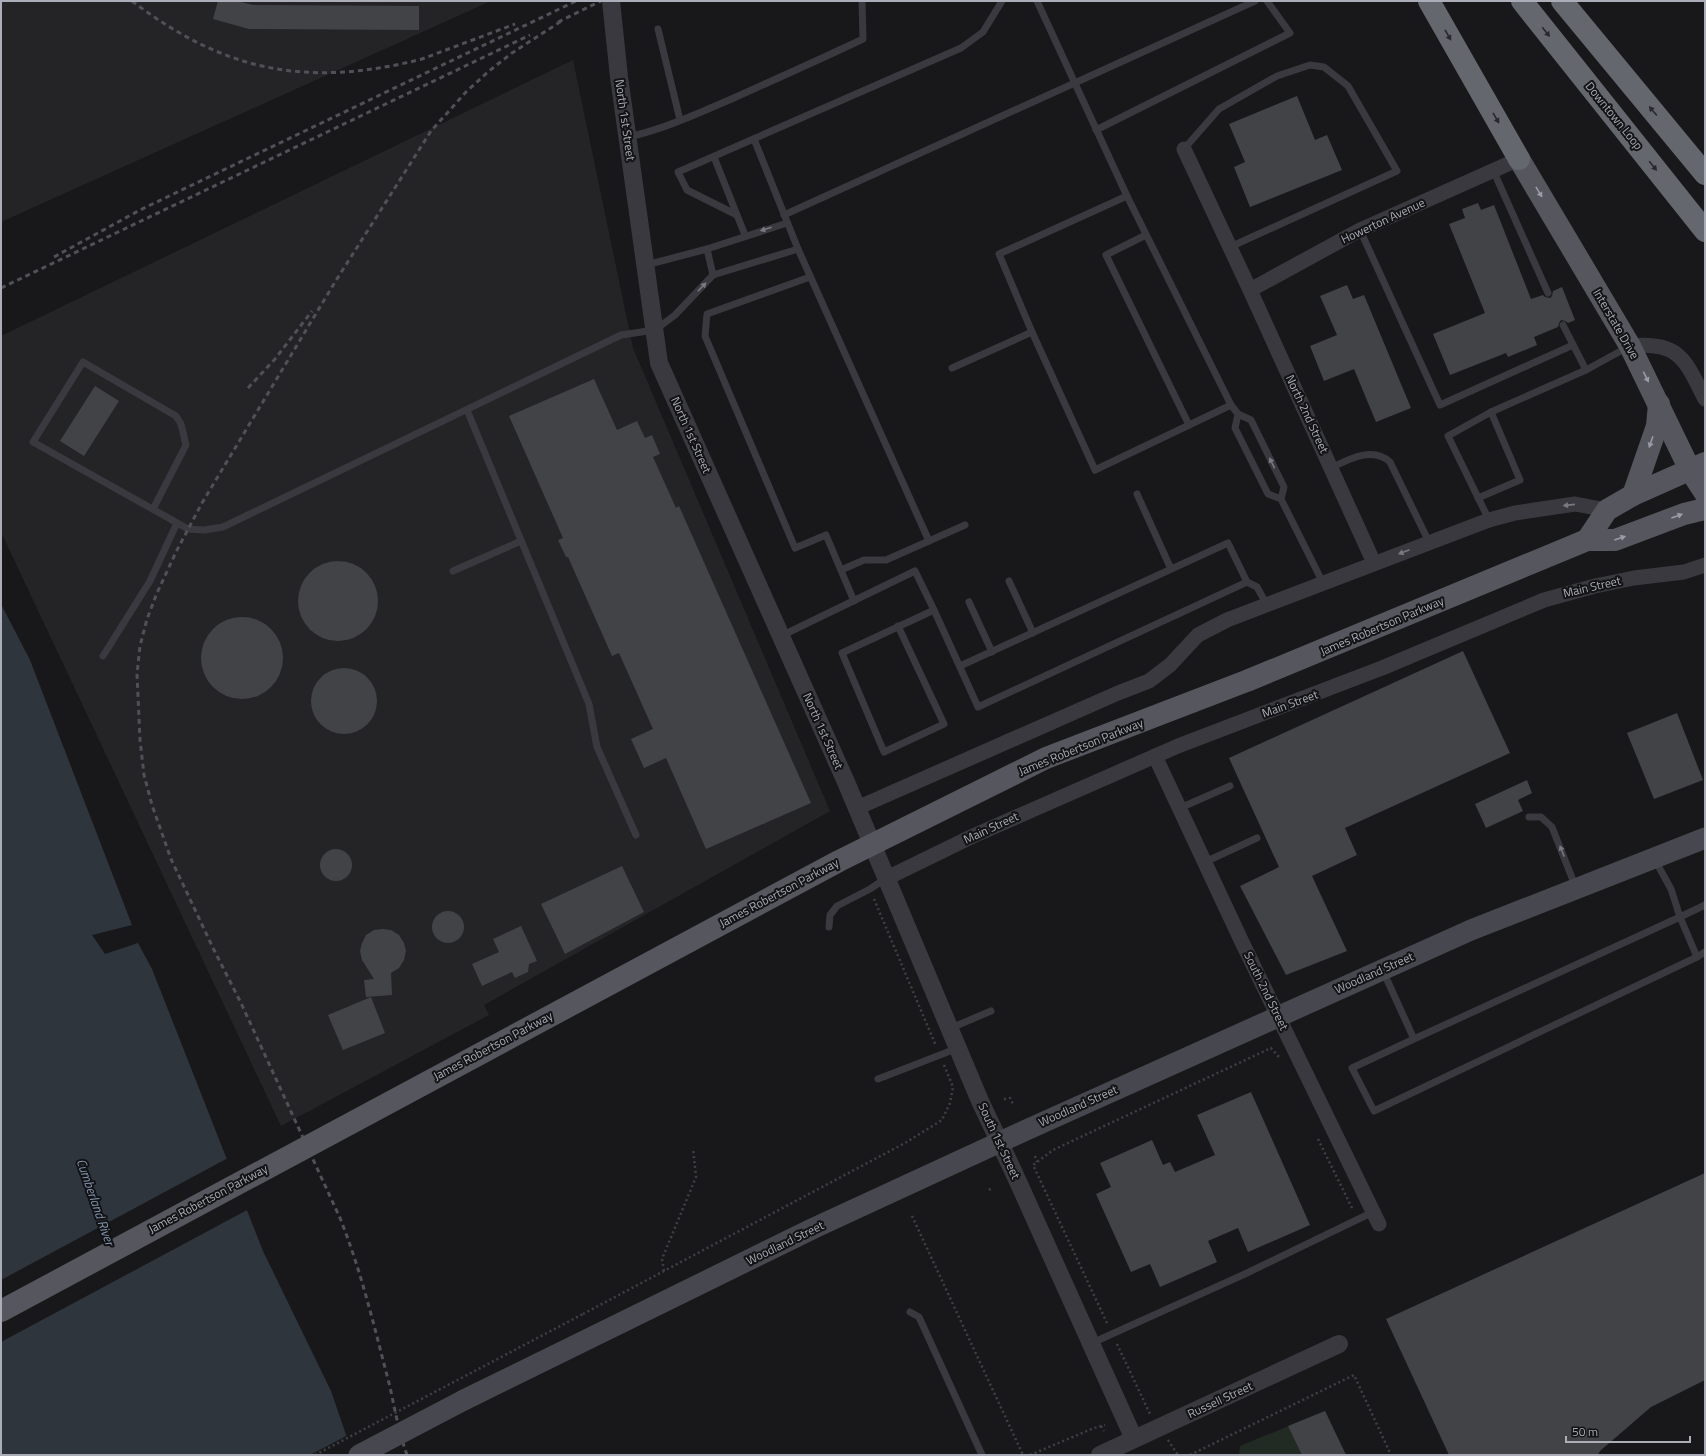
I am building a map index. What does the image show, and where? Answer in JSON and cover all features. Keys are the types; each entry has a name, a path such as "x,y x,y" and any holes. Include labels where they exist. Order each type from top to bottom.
{"highway":[{"path":"1429,1 1519,158"},
{"name":"Downtown Loop","path":"1522,1 1705,231"},
{"path":"1562,1 1705,174"}],"main road":[{"name":"Interstate Drive","path":"1519,158 1630,346 1658,404 1698,467 1705,493"},
{"path":"1633,495 1657,426 1658,404"},
{"path":"1587,540 1607,510 1633,495 1698,467"},
{"name":"James Robertson Parkway","path":"1,1311 846,858 1046,758 1249,680 1587,540 1615,540 1684,514 1705,509"},
{"name":"Woodland Street","path":"359,1455 464,1400 814,1228 999,1142 1471,930 1705,838"}],"street":[{"name":"North 1st Street","path":"611,1 659,363 871,841"},
{"name":"North 2nd Street","path":"1184,149 1374,563"},
{"name":"Howerton Avenue","path":"1250,290 1360,230 1519,158"},
{"path":"1630,346 1647,344 1663,346 1672,350 1683,359 1705,399"},
{"path":"857,808 1118,693 1149,682 1170,665 1198,635 1227,620 1489,520 1515,513 1575,504 1607,510"},
{"name":"Main Street","path":"887,878 980,833 1155,756 1382,668 1544,600 1595,586 1634,578 1684,572 1705,565"},
{"name":"South 2nd Street","path":"1155,756 1376,1218"},
{"name":"South 1st Street","path":"871,841 999,1142 1092,1343 1134,1439"},
{"name":"Russell Street","path":"1100,1455 1338,1344"}],"lane":[{"path":"628,137 649,132 680,120 815,62 863,39 862,1"},
{"path":"737,215 687,190 678,172 961,48 983,32 1002,1"},
{"path":"1037,1 1127,196 1231,405 1238,414 1251,420 1284,487 1281,499 1323,583"},
{"path":"784,215 1256,1"},
{"path":"1096,130 1290,33 1267,1"},
{"path":"658,29 680,120"},
{"path":"1184,149 1219,109 1277,76 1310,65 1324,66 1348,86 1397,171 1230,247"},
{"path":"754,139 810,277 929,541"},
{"path":"714,157 745,235"},
{"path":"1493,170 1548,293"},
{"path":"1127,196 999,254 1032,332 1095,470 1231,405"},
{"path":"645,265 707,249 787,222"},
{"path":"1360,230 1440,405 1573,345"},
{"path":"1146,235 1106,255 1189,425"},
{"path":"707,249 713,275"},
{"path":"153,509 186,445 181,424 176,416 83,362 33,442 188,529 204,530 223,527 621,335 655,330 675,315 713,275 798,249"},
{"path":"810,277 707,314 705,336 795,548 826,534 854,601"},
{"path":"1563,325 1586,370"},
{"path":"952,368 1032,332"},
{"path":"1489,520 1448,436 1491,412 1586,370 1630,346"},
{"path":"467,410 589,704 597,747 636,835"},
{"path":"1478,498 1520,480 1491,412"},
{"path":"1238,414 1235,428 1268,494 1281,499"},
{"path":"1331,468 1353,457 1370,455 1384,456 1390,462 1429,542"},
{"path":"1137,494 1171,569"},
{"path":"103,656 150,582 177,523"},
{"path":"841,570 864,560 886,560 965,525"},
{"path":"453,571 521,541"},
{"path":"960,666 1228,543 1247,582 1258,587 1267,605"},
{"path":"781,636 915,571 978,707 1247,582"},
{"path":"1009,581 1033,633"},
{"path":"969,602 992,652"},
{"path":"898,626 944,724 884,752 842,653 898,626 934,610"},
{"path":"1180,808 1230,786"},
{"path":"1529,817 1541,817 1552,827 1576,888"},
{"path":"1205,862 1258,838"},
{"path":"1654,858 1670,889 1697,957"},
{"path":"829,927 830,915 837,906 870,889 887,878"},
{"path":"1705,905 1352,1068 1374,1111 1705,952"},
{"path":"1382,969 1414,1039"},
{"path":"950,1029 991,1011"},
{"path":"878,1079 958,1048"},
{"path":"1092,1343 1246,1273 1357,1220 1376,1218"},
{"path":"910,1312 919,1317 982,1455"}],"path":[{"path":"315,1455 905,1143 942,1120 952,1103 953,1087 870,889"},
{"path":"1149,1412 1032,1165 1054,1150 1271,1048 1279,1056 1282,1064"},
{"path":"1004,1099 1010,1098 1013,1104"},
{"path":"1316,1134 1357,1220"},
{"path":"664,1271 662,1259 696,1178 693,1148"},
{"path":"1034,1156 1037,1162"},
{"path":"912,1216 1023,1455"},
{"path":"1190,1455 1354,1375 1391,1455"},
{"path":"1030,1455 1105,1425"},
{"path":"1101,1426 1104,1431"},
{"path":"1168,1440 1178,1455"}],"shaded area":[{"path":"1,1 491,1 1,222"},
{"path":"573,60 633,348 830,811 484,1005 489,1015 281,1126 1,532 1,336"},
{"path":"1325,1411 1346,1455 1239,1455 1240,1446"}],"water":[{"name":"Cumberland River","path":"1,604 30,660 132,925 92,935 105,954 138,943 152,969 263,1251 331,1391 353,1455 1,1455"}],"pier":[{"path":"228,1158 249,1209 1,1342 1,1280"},
{"path":"348,1435 355,1455 310,1455"}],"building":[{"path":"218,1 237,1 253,5 419,6 419,30 249,29 213,19"},
{"path":"1297,96 1315,140 1327,135 1342,170 1250,207 1234,167 1245,162 1229,124"},
{"path":"1478,203 1481,210 1494,205 1531,299 1543,295 1550,298 1553,291 1562,287 1575,320 1568,323 1561,320 1558,327 1534,337 1537,345 1508,357 1506,353 1450,375 1433,334 1485,313 1449,224 1465,218 1462,209"},
{"path":"1347,285 1353,299 1364,295 1411,408 1376,422 1354,369 1324,381 1310,346 1337,335 1320,296"},
{"path":"594,379 617,430 637,421 645,438 652,435 660,454 653,457 676,508 679,506 811,803 706,849 666,758 644,768 631,739 653,729 619,653 612,656 568,557 566,557 558,540 563,538 509,416"},
{"path":"95,386 119,401 84,456 60,441"},
{"path":"338,561 353,564 366,573 375,586 378,601 375,616 366,629 353,638 338,641 323,638 310,629 301,616 298,601 301,586 310,573 323,564"},
{"path":"234,617 250,617 265,624 276,635 283,650 283,666 280,674 271,687 258,696 250,699 234,699 219,692 208,681 201,666 201,650 208,635 219,624"},
{"path":"1463,651 1510,753 1345,828 1357,855 1312,876 1347,951 1286,975 1240,886 1279,867 1229,758"},
{"path":"337,668 351,668 363,673 372,682 377,694 375,714 368,725 351,734 337,734 325,729 316,720 311,708 311,694 316,682 325,673"},
{"path":"1677,713 1703,780 1654,799 1627,733"},
{"path":"1527,780 1532,793 1518,800 1523,811 1486,828 1475,804"},
{"path":"333,849 339,849 349,856 352,865 351,871 345,878 339,881 333,881 323,874 320,868 320,862 327,852"},
{"path":"622,866 644,912 565,954 541,904"},
{"path":"448,911 454,912 461,918 464,927 463,933 457,940 448,943 442,942 435,936 432,927 433,921 439,914"},
{"path":"521,926 537,961 529,964 528,972 515,978 512,972 482,986 472,964 499,952 493,939"},
{"path":"374,930 391,930 399,935 404,943 406,951 404,960 399,968 391,973 392,995 366,997 364,980 374,979 362,960 360,951 362,943 366,935"},
{"path":"371,997 385,1033 343,1050 328,1015"},
{"path":"1251,1092 1310,1225 1248,1252 1238,1228 1208,1241 1217,1262 1160,1287 1150,1264 1131,1272 1096,1194 1111,1187 1100,1163 1152,1140 1163,1165 1170,1162 1175,1172 1215,1155 1197,1115"},
{"path":"1705,1173 1705,1380 1651,1407 1600,1451 1598,1455 1449,1455 1386,1319"},
{"path":"1325,1411 1346,1455 1302,1455 1288,1426"}],"railway":[{"path":"132,1 166,25 201,44 235,58 269,68 305,72 342,72 381,68 422,59 515,24"},
{"path":"54,257 140,210 576,1"},
{"path":"558,22 601,1"},
{"path":"407,1455 399,1430 390,1387 368,1302 340,1218 241,1003 171,859 152,805 144,775 140,740 137,674 140,646 147,619 157,593 176,552 202,503 335,282 431,131 466,92 489,71 512,53 563,20"},
{"path":"1,288 530,35"},
{"path":"248,388 275,359 312,311"}]}
